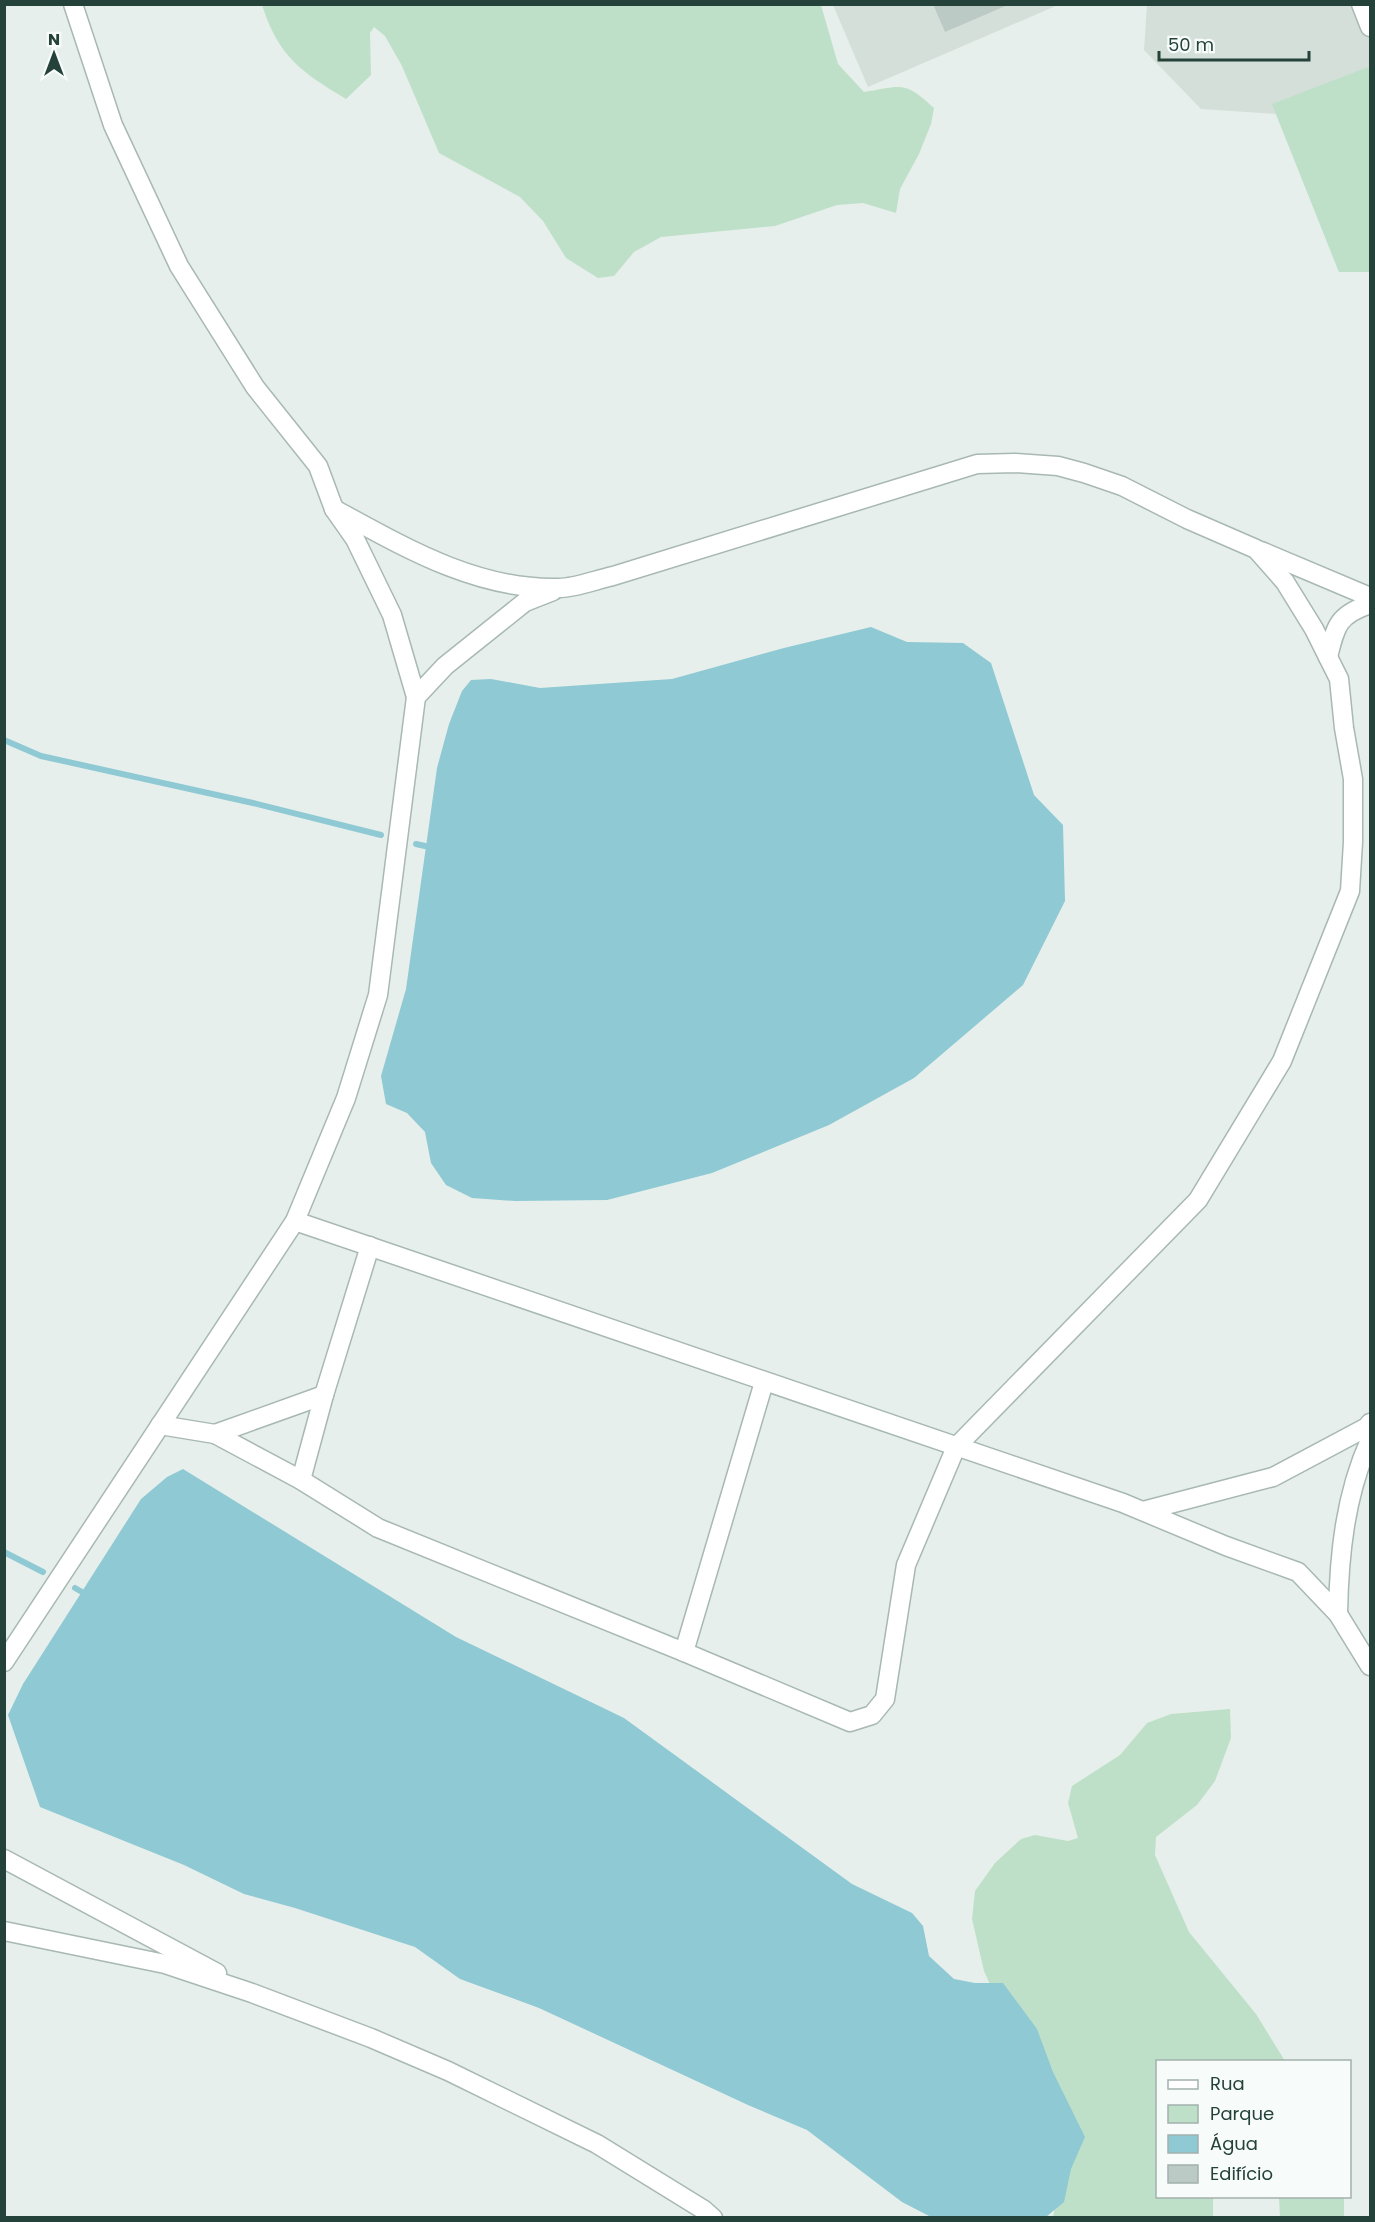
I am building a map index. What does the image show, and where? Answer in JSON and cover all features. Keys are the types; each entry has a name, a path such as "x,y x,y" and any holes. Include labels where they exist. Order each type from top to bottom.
{"street":[{"path":"4,1662 295,1221 346,1098 378,995 416,698 392,615 355,539 334,509 318,466 255,387 179,266 113,125 73,4"},
{"path":"1361,4 1371,27"},
{"path":"416,698 445,666 525,602 561,588 612,576 977,464 1015,463 1058,466 1084,473 1122,486 1187,519 1371,597"},
{"path":"334,509 433,561 513,586 561,588"},
{"path":"160,1425 215,1434 301,1480 378,1528 850,1722 872,1715 885,1699 906,1564 956,1447 1198,1200 1282,1061 1350,891 1353,779 1344,728 1339,679 1314,629 1285,582 1256,549"},
{"path":"1328,657 1334,632 1349,611 1371,604"},
{"path":"295,1221 1143,1511 1226,1546 1298,1572 1338,1614 1371,1666"},
{"path":"301,1480 324,1395 370,1246"},
{"path":"684,1652 764,1382"},
{"path":"215,1434 324,1395"},
{"path":"1143,1511 1273,1477 1371,1423"},
{"path":"1338,1614 1339,1563 1352,1488 1371,1440"},
{"path":"4,1859 264,1998"},
{"path":"4,1930 165,1964 371,2038 448,2071 597,2144 713,2217"}],"shaded area":[{"path":"833,5 1058,5 868,87"},
{"path":"1147,5 1370,5 1370,272 1339,272 1276,114 1201,109 1144,50"}],"green space":[{"path":"262,5 821,5 838,64 864,92 902,87 916,93 934,108 931,124 919,154 900,189 896,213 863,203 837,205 775,226 661,237 634,252 614,276 598,278 566,258 543,221 520,197 439,153 402,66 385,36 374,27 370,33 371,75 346,99 305,71 284,51"},
{"path":"1368,67 1370,72 1370,272 1339,272 1272,104"},
{"path":"1230,1709 1231,1738 1215,1781 1197,1805 1156,1837 1155,1855 1189,1932 1256,2014 1284,2060 1156,2060 1156,2198 1213,2198 1213,2217 1053,2217 1064,2165 1018,2046 984,1971 972,1919 975,1891 995,1863 1021,1839 1035,1835 1068,1841 1078,1838 1068,1803 1072,1786 1120,1755 1147,1723 1171,1714"},
{"path":"1279,2198 1344,2198 1344,2217 1280,2217"}],"water":[{"path":"871,627 907,642 963,643 991,663 1034,795 1063,825 1065,901 1023,985 914,1078 829,1125 712,1173 607,1200 515,1201 472,1198 446,1185 431,1163 425,1132 407,1113 386,1104 381,1076 406,989 437,768 449,724 462,691 471,680 491,679 540,688 672,679"},
{"path":"183,1469 456,1637 624,1718 852,1884 912,1913 923,1926 929,1956 954,1979 975,1983 1003,1983 1037,2029 1053,2072 1085,2137 1071,2169 1064,2202 1046,2217 931,2217 902,2202 807,2130 539,2008 460,1979 415,1947 244,1894 184,1865 40,1807 8,1715 23,1684 141,1499 167,1477"}],"building":[{"path":"933,4 1010,4 945,32"}],"waterway":[{"path":"4,740 41,756 253,803 381,835"},
{"path":"416,844 425,846"},
{"path":"4,1552 43,1572"},
{"path":"75,1588 82,1592"}]}
